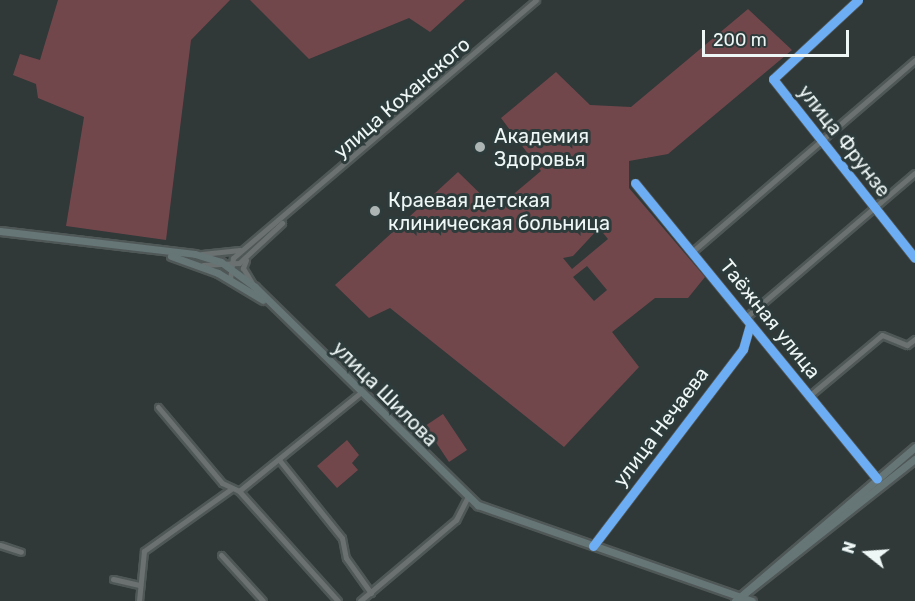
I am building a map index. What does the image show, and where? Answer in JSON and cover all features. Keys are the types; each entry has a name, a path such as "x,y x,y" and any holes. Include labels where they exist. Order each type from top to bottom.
{"main road":[{"name":"улица Шилова","path":"0,231 162,252 195,254 229,266 255,287 268,303 467,498 495,513 737,599 752,601"},
{"path":"162,252 230,279 268,303"},
{"path":"737,599 915,447"},
{"path":"737,599 915,459"}],"street":[{"name":"улица Коханского","path":"287,218 536,0"},
{"name":"улица Фрунзе","path":"858,0 774,73 775,84 915,258"},
{"path":"693,251 915,60"},
{"path":"745,318 915,173"},
{"name":"Таёжная улица","path":"635,183 693,251 750,325 877,479"},
{"path":"230,279 229,266 244,249 287,218"},
{"path":"193,263 229,266 248,257 287,218"},
{"path":"195,254 244,249"},
{"path":"248,257 243,268 255,287"},
{"name":"улица Нечаева","path":"592,546 743,349 750,325"},
{"path":"809,396 882,336 907,345 915,339"},
{"path":"239,491 280,461 360,393"},
{"path":"158,407 231,489 239,491 338,601"},
{"path":"280,461 342,538 346,558 371,593"},
{"path":"139,601 144,551 231,489"},
{"path":"360,601 456,520 467,498"},
{"path":"0,545 21,552"},
{"path":"221,555 263,601"},
{"path":"113,579 140,585"}],"shaded area":[{"path":"58,0 230,0 191,40 166,240 66,226 84,117 38,98 36,84 13,75 20,54 40,60"},
{"path":"250,0 465,0 430,32 409,18 309,59"},
{"path":"748,9 792,50 668,154 629,161 629,188 705,277 688,298 655,298 612,332 639,367 564,447 390,308 369,318 335,285 458,172 496,209 541,171 501,118 556,72 590,105 631,107","holes":["599,228 608,239 572,269 563,258 573,256","587,266 607,290 594,301 573,277"]},
{"path":"443,414 467,450 449,462 425,426"},
{"path":"347,440 359,455 352,463 358,470 337,488 317,466"}],"cycle path":[{"path":"858,0 773,79 915,258"},
{"path":"635,183 877,479"},
{"path":"593,546 743,349 750,325"}],"place":[{"name":"Академия Здоровья","path":"480,147"},
{"name":"Краевая детская клиническая больница","path":"375,211"}]}
